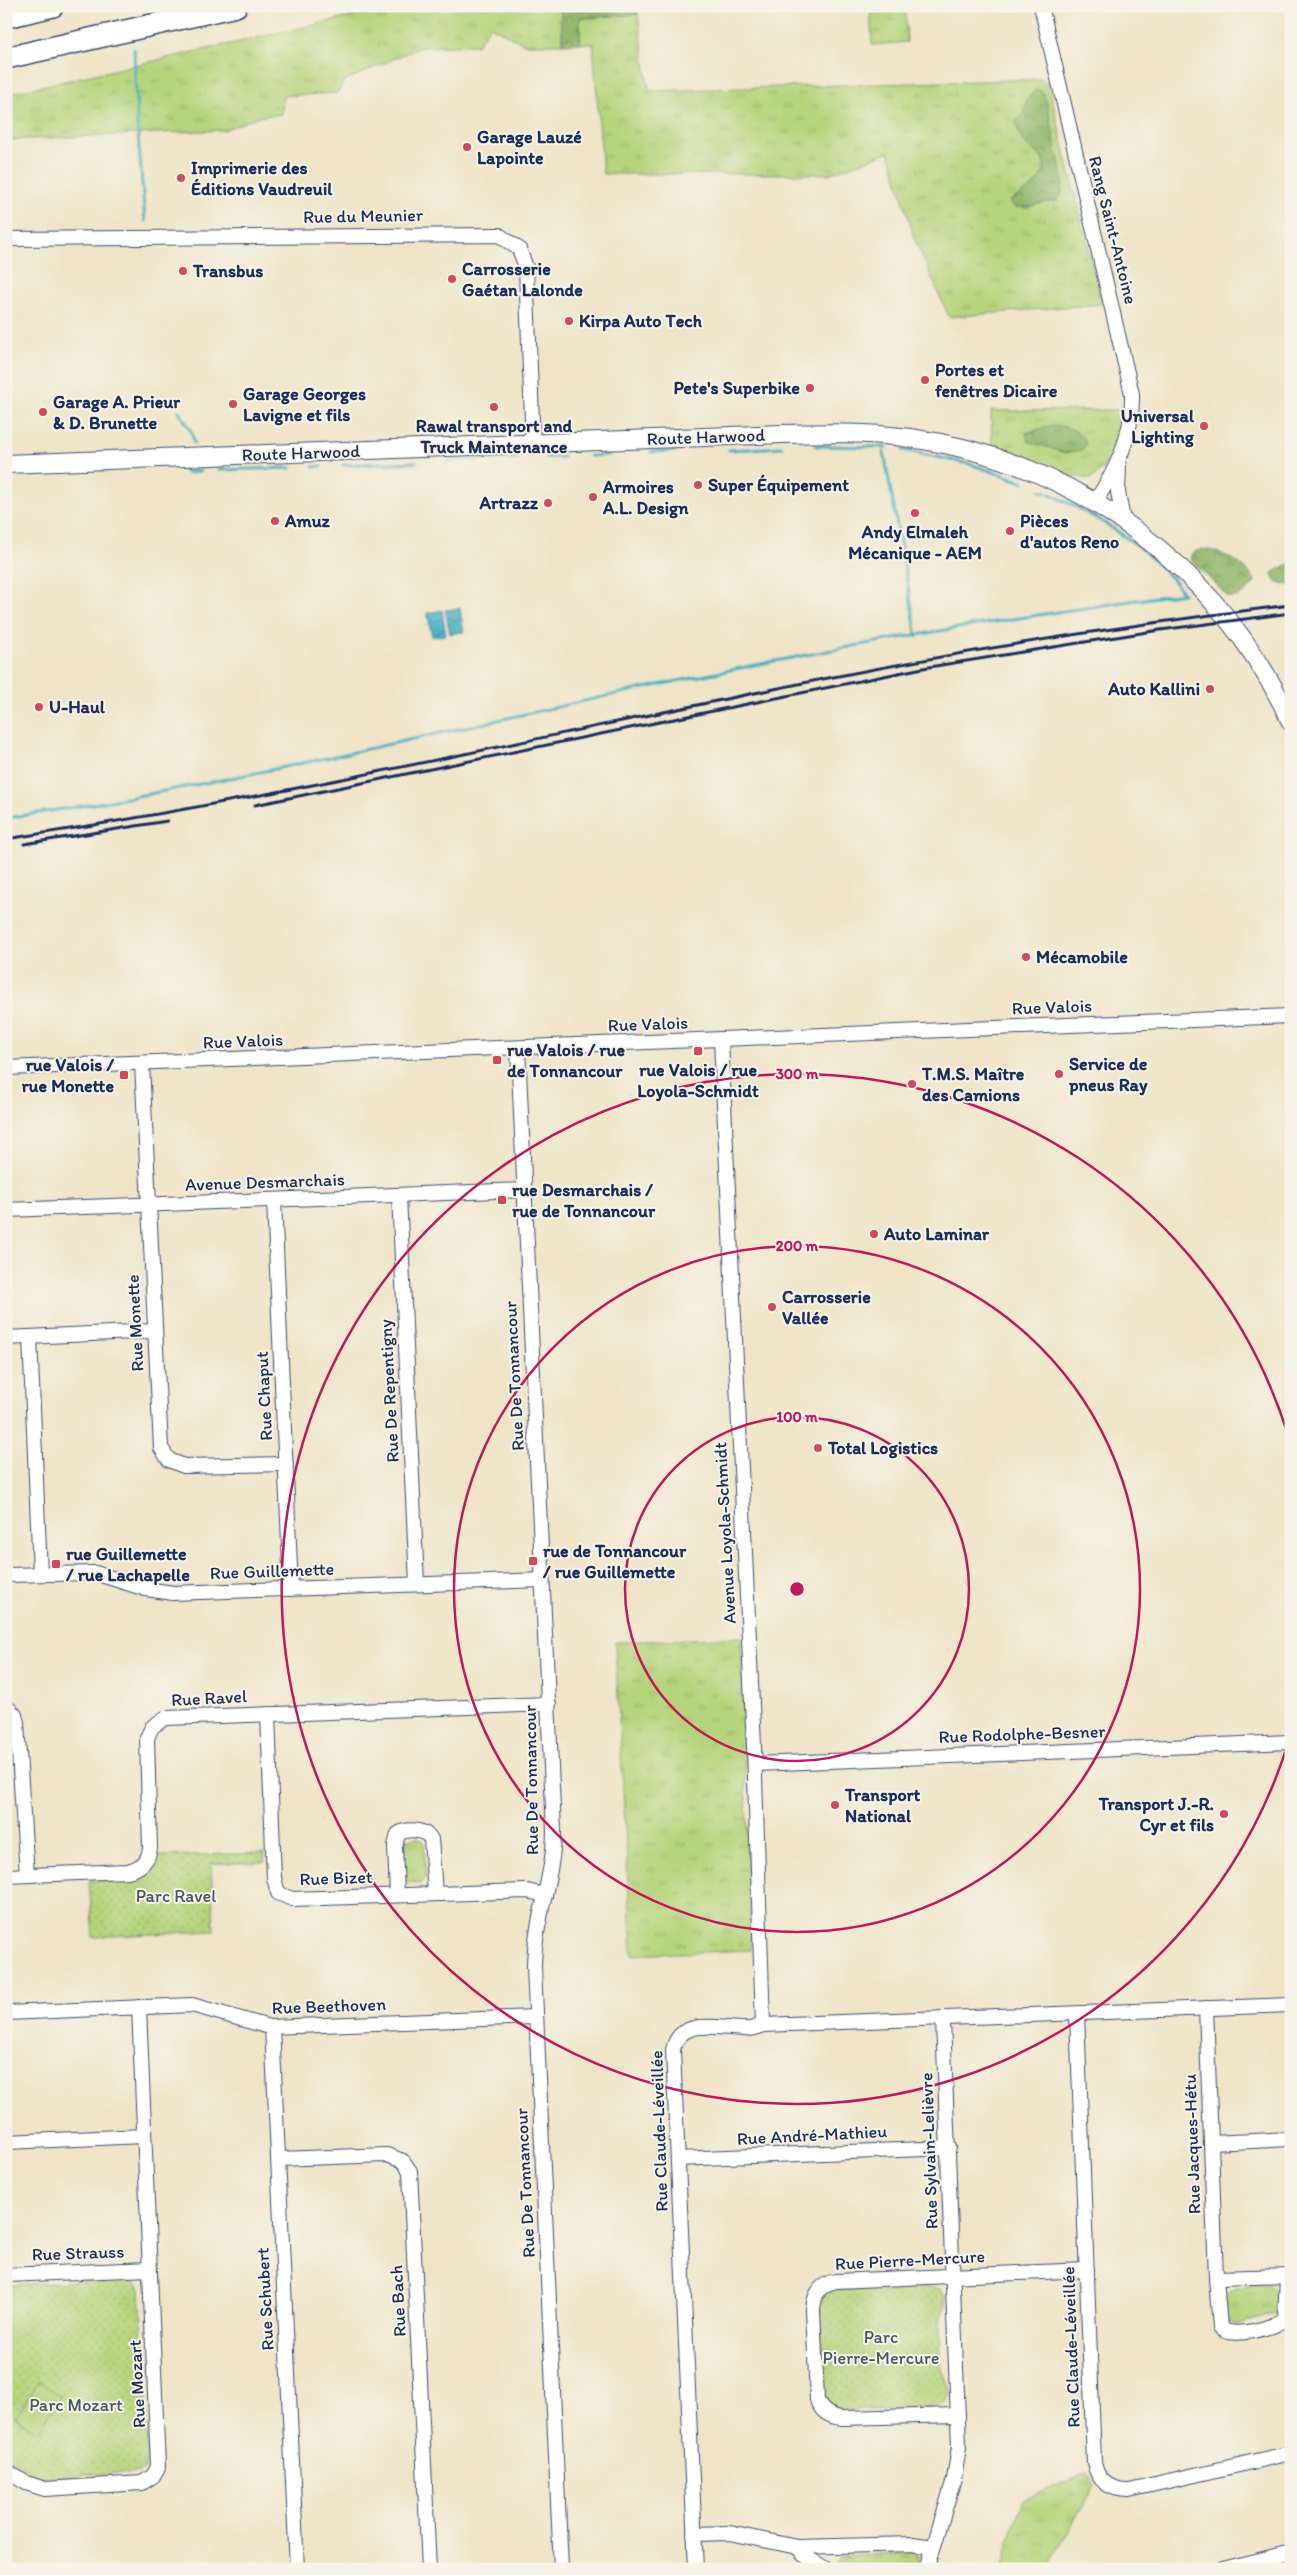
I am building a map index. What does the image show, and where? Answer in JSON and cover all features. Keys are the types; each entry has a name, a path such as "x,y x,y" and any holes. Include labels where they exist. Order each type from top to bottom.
{"highway":[{"path":"6,17 53,6"},
{"path":"6,58 236,6"}],"main road":[{"name":"Route Harwood","path":"6,464 782,434 898,436 954,446 995,458 1057,482 1095,502 1123,520 1166,553 1217,605 1259,662 1291,722"}],"street":[{"name":"Rang Saint-Antoine","path":"1041,6 1130,381 1132,404 1130,426 1119,462 1095,502"},
{"name":"Rue du Meunier","path":"6,239 499,235 519,249 526,267 533,445"},
{"name":"Rang Saint-Antoine","path":"1119,462 1118,492 1123,520"},
{"name":"Rue Valois","path":"6,1068 1291,1016"},
{"name":"Avenue Loyola-Schmidt","path":"721,1040 755,1764 764,2025"},
{"name":"Rue De Tonnancour","path":"518,1048 554,1838 552,1865 534,1951 560,2569"},
{"name":"Rue Monette","path":"142,1063 160,1443 168,1460 189,1467 286,1464"},
{"name":"Avenue Desmarchais","path":"6,1210 525,1190"},
{"name":"Rue De Repentigny","path":"399,1195 417,1584"},
{"name":"Rue Chaput","path":"274,1201 291,1589"},
{"path":"6,1338 154,1331"},
{"path":"30,1337 40,1573"},
{"name":"Rue Guillemette","path":"6,1575 95,1573 164,1592 542,1580"},
{"name":"Rue Ravel","path":"6,1876 117,1872 137,1868 148,1858 150,1852 147,1738 152,1727 160,1720 172,1717 549,1704"},
{"path":"6,1706 15,1715 17,1723 27,1875"},
{"name":"Rue Bizet","path":"268,1714 273,1869 278,1893 284,1897 298,1899 527,1891 545,1895"},
{"name":"Rue Rodolphe-Besner","path":"755,1764 1291,1742"},
{"path":"397,1895 395,1846 398,1834 407,1831 424,1832 432,1839 436,1893"},
{"name":"Rue Beethoven","path":"6,2013 196,2005 259,2025 272,2027 536,2017"},
{"name":"Rue Claude-Léveillée","path":"696,2569 674,2043 687,2030 696,2027 729,2026 742,2030 764,2025 943,2020 1291,2005"},
{"name":"Rue Mozart","path":"6,2471 26,2483 45,2489 135,2484 153,2476 159,2461 138,2007"},
{"name":"Rue Jacques-Hétu","path":"1206,2008 1216,2278 1220,2327 1225,2332 1234,2334 1278,2323 1285,2318 1289,2276 1216,2278"},
{"name":"Rue Claude-Léveillée","path":"1077,2014 1094,2462 1103,2482 1114,2488 1136,2489 1291,2453"},
{"name":"Rue Sylvain-Lelièvre","path":"927,2569 954,2479 959,2447 943,2020"},
{"name":"Rue Schubert","path":"272,2027 297,2569"},
{"path":"6,2142 144,2136"},
{"path":"1211,2142 1291,2139"},
{"name":"Rue André-Mathieu","path":"678,2159 948,2148"},
{"name":"Rue Bach","path":"278,2159 387,2156 403,2160 410,2171 429,2569"},
{"name":"Rue Strauss","path":"6,2275 150,2269"},
{"name":"Rue Pierre-Mercure","path":"958,2414 836,2418 826,2413 819,2406 816,2385 813,2303 821,2287 836,2282 1087,2270"},
{"path":"694,2534 730,2533 797,2547 913,2544 933,2547"},
{"path":"797,2547 808,2558 826,2569"},
{"path":"1222,2569 1291,2552"}],"green space":[{"path":"399,6 560,6 563,44 524,44 490,26 477,45 420,47 344,81 337,93 283,96 282,114 257,117 224,130 6,140 6,94"},
{"path":"560,6 637,6 638,14 580,18 580,43 563,44"},
{"path":"870,6 905,6 907,42 872,45"},
{"path":"638,14 649,91 1042,79 1047,83 1050,92 1102,304 949,317 915,240 889,152 829,174 603,174 593,44 580,43 580,18","holes":["1024,114 1062,192 1057,201 1044,201 1026,208 1010,201 1036,183 1044,170 1044,163 1040,156 1028,146 1016,121"]},
{"path":"1036,89 1042,91 1047,103 1063,182 1062,192 1057,201 1015,207 1009,202 1036,183 1044,170 1044,162 1040,155 1022,139 1016,121 1024,114 1027,99"},
{"path":"1125,410 1114,448 1104,466 1091,479 1073,476 992,448 991,411"},
{"path":"1053,425 1068,428 1080,435 1086,443 1082,450 1065,453 1028,441 1026,433"},
{"path":"1202,549 1225,555 1239,563 1255,581 1244,594 1228,597 1190,559 1192,553"},
{"path":"1291,563 1291,586 1275,581 1272,573"},
{"path":"741,1637 751,1950 632,1955 615,1642"},
{"path":"419,1838 424,1842 426,1878 421,1883 407,1882 404,1879 403,1841"},
{"name":"Parc Ravel","path":"265,1853 264,1862 211,1864 214,1931 93,1937 89,1881 129,1879 138,1876 146,1872 157,1856"},
{"name":"Parc Mozart","path":"129,2279 137,2283 140,2289 149,2458 145,2469 139,2472 46,2477 33,2474 6,2457 6,2285"},
{"path":"1268,2284 1278,2297 1279,2305 1276,2314 1235,2325 1227,2321 1224,2300 1227,2294 1240,2287"},
{"name":"Parc Pierre-Mercure","path":"930,2286 940,2289 945,2297 945,2306 940,2321 941,2369 949,2389 948,2396 942,2405 930,2408 840,2411 831,2408 825,2399 820,2306 824,2295 832,2290"},
{"path":"39,2381 61,2396 38,2432 16,2417"},
{"path":"1088,2473 1095,2485 1047,2569 1001,2569 1023,2499"},
{"path":"910,2552 918,2558 918,2569 842,2569 836,2565 840,2556"}],"water":[{"path":"460,608 464,632 450,634 445,610"},
{"path":"442,610 446,635 432,637 427,613"}],"waterway":[{"path":"134,49 137,122 145,221"},
{"path":"179,411 192,433 194,443"},
{"path":"816,446 887,447"},
{"path":"729,450 782,447"},
{"path":"883,447 917,636"},
{"path":"903,450 970,464 1023,482"},
{"path":"651,452 676,451"},
{"path":"589,456 609,455"},
{"path":"546,457 563,457"},
{"path":"449,461 518,458"},
{"path":"343,465 416,462"},
{"path":"313,467 321,466"},
{"path":"219,470 291,468"},
{"path":"183,470 188,473 200,471"},
{"path":"6,818 203,784 693,678 840,649 987,623 1183,593 1154,560 1119,532 1080,509 1041,490"}],"railway":[{"path":"6,839 210,805 413,765 818,680 935,658 1172,620 1291,605"},
{"path":"255,805 923,668 1160,630 1291,613"},
{"path":"24,844 167,821"}],"place":[{"name":"Garage Lauzé Lapointe","path":"467,147"},
{"name":"Imprimerie des Éditions Vaudreuil","path":"181,178"},
{"name":"Transbus","path":"183,271"},
{"name":"Carrosserie Gaétan Lalonde","path":"452,279"},
{"name":"Kirpa Auto Tech","path":"569,321"},
{"name":"Portes et fenêtres Dicaire","path":"925,380"},
{"name":"Pete's Superbike","path":"810,388"},
{"name":"Garage Georges Lavigne et fils","path":"233,404"},
{"name":"Rawal transport and Truck Maintenance","path":"494,407"},
{"name":"Garage A. Prieur & D. Brunette","path":"43,412"},
{"name":"Universal Lighting","path":"1204,426"},
{"name":"Super Équipement","path":"698,485"},
{"name":"Armoires A.L. Design","path":"593,497"},
{"name":"Artrazz","path":"548,503"},
{"name":"Andy Elmaleh Mécanique - AEM","path":"915,513"},
{"name":"Amuz","path":"275,521"},
{"name":"Pièces d'autos Reno","path":"1010,531"},
{"name":"Auto Kallini","path":"1210,689"},
{"name":"U-Haul","path":"39,707"},
{"name":"Mécamobile","path":"1026,957"},
{"name":"rue Valois / rue Loyola-Schmidt","path":"698,1051"},
{"name":"rue Valois / rue de Tonnancour","path":"497,1060"},
{"name":"Service de pneus Ray","path":"1059,1074"},
{"name":"rue Valois / rue Monette","path":"124,1075"},
{"name":"T.M.S. Maître des Camions","path":"912,1084"},
{"name":"rue Desmarchais / rue de Tonnancour","path":"502,1200"},
{"name":"Auto Laminar","path":"874,1234"},
{"name":"Carrosserie Vallée","path":"772,1307"},
{"name":"Total Logistics","path":"818,1448"},
{"name":"rue de Tonnancour / rue Guillemette","path":"533,1561"},
{"name":"rue Guillemette / rue Lachapelle","path":"56,1564"},
{"name":"Transport National","path":"835,1805"},
{"name":"Transport J.-R. Cyr et fils","path":"1224,1814"}]}
